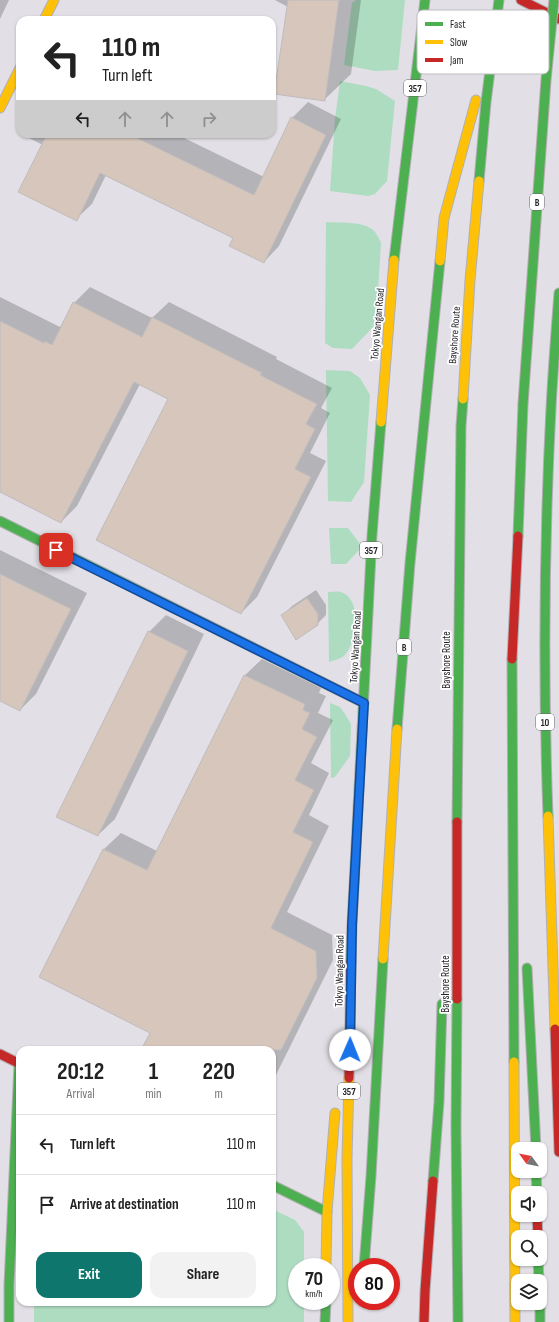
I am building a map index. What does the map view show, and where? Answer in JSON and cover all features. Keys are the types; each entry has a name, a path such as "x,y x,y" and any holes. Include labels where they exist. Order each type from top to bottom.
{"main road":[{"path":"46,16 54,0"},
{"name":"Tokyo Wangan Road","path":"423,10 424,0"},
{"name":"Bayshore Route","path":"498,10 500,0"},
{"path":"521,0 541,10"},
{"name":"B","path":"549,50 554,0"},
{"path":"549,14 559,19"},
{"name":"Tokyo Wangan Road","path":"348,1322 348,1159 352,925 372,535 394,262 417,61"},
{"name":"B","path":"365,1258 396,742 410,563 428,367 444,218 483,74"},
{"name":"Bayshore Route","path":"458,1322 456,1128 458,665 461,426 470,280 489,74"},
{"name":"B","path":"515,1322 512,669 523,404 547,74"},
{"path":"0,108 16,76"},
{"name":"10","path":"559,293 551,408 545,589 545,739 559,1152"},
{"path":"0,521 364,703"},
{"path":"449,726 458,665"},
{"path":"512,669 522,866"},
{"path":"340,1057 352,925"},
{"path":"527,961 536,1142"},
{"path":"424,1322 439,1102 442,992"},
{"path":"0,1054 16,1062"},
{"path":"326,1258 327,1212 336,1103"},
{"path":"9,1322 9,1285 16,1144"},
{"path":"276,1187 327,1212"},
{"path":"325,1322 326,1310"},
{"path":"540,1310 540,1322"}],"green space":[{"path":"356,0 405,0 398,70 375,71 344,65 352,3"},
{"path":"340,81 376,89 395,101 387,181 375,194 368,196 330,191 335,119"},
{"path":"326,222 352,223 365,226 374,231 381,243 376,324 352,349 333,348 325,343"},
{"path":"326,370 350,371 360,378 370,395 364,482 351,502 328,501"},
{"path":"329,528 348,528 361,545 360,549 346,564 331,564"},
{"path":"328,592 341,592 348,596 353,603 356,622 355,632 349,650 339,659 329,662"},
{"path":"330,703 340,707 351,724 350,756 335,777 331,778"},
{"path":"276,1211 295,1220 304,1232 304,1258 288,1258 288,1310 304,1310 304,1322 34,1322 34,1306 276,1306"}],"building":[{"path":"288,0 339,0 325,101 276,94 276,81"},
{"path":"291,117 326,135 264,263 229,246 233,238 100,173 77,221 18,192 45,138 137,138 254,195"},
{"path":"73,302 142,337 152,317 262,373 260,375 317,404 306,424 315,429 295,469 311,477 241,614 96,540 168,399 134,382 61,523 0,492 0,321 44,343 45,341 52,345"},
{"path":"0,574 71,609 20,711 0,701"},
{"path":"307,598 318,614 318,625 296,640 281,615"},
{"path":"148,631 188,651 98,836 56,817"},
{"path":"244,675 305,704 303,710 310,713 302,729 317,737 295,780 314,790 293,832 313,842 271,928 316,951 317,978 281,1050 276,1050 276,1046 143,1046 150,1033 39,977 103,849 147,870"}],"traffic: fast":[{"path":"424,10 425,0"},
{"path":"498,10 499,0"},
{"path":"549,50 554,0"},
{"path":"394,260 417,67"},
{"path":"479,181 490,74"},
{"path":"523,404 547,74"},
{"path":"397,729 410,563 440,261"},
{"path":"548,816 545,714 547,510 551,408 559,293"},
{"path":"457,822 461,426 463,399"},
{"path":"518,536 523,404"},
{"path":"351,961 372,535 381,422"},
{"path":"0,521 364,703"},
{"path":"512,659 514,1062"},
{"path":"365,1258 371,1176 383,959"},
{"path":"527,968 536,1142"},
{"path":"457,999 456,1128 458,1322"},
{"path":"433,1181 439,1102 442,1004"},
{"path":"9,1322 9,1285 16,1130"},
{"path":"536,1178 537,1186"},
{"path":"276,1187 327,1212"},
{"path":"538,1266 539,1274"},
{"path":"325,1322 326,1310"},
{"path":"540,1310 540,1322"}],"traffic: slow":[{"path":"46,16 54,0"},
{"path":"0,108 16,76"},
{"path":"440,261 444,218 476,100"},
{"path":"463,399 470,280 479,181"},
{"path":"381,422 394,260"},
{"path":"383,959 397,729"},
{"path":"548,816 555,1029"},
{"path":"514,1062 515,1322"},
{"path":"348,1322 347,1159 349,1078"},
{"path":"326,1258 327,1212 335,1113"}],"traffic: jam":[{"path":"521,0 541,10"},
{"path":"549,14 559,19"},
{"path":"512,659 518,536"},
{"path":"457,822 457,999"},
{"path":"349,1078 351,961"},
{"path":"555,1029 559,1152"},
{"path":"0,1054 16,1062"},
{"path":"424,1322 433,1181"},
{"path":"537,1222 538,1230"}],"route":[{"path":"56,550 364,703 352,925 350,1050"}]}
